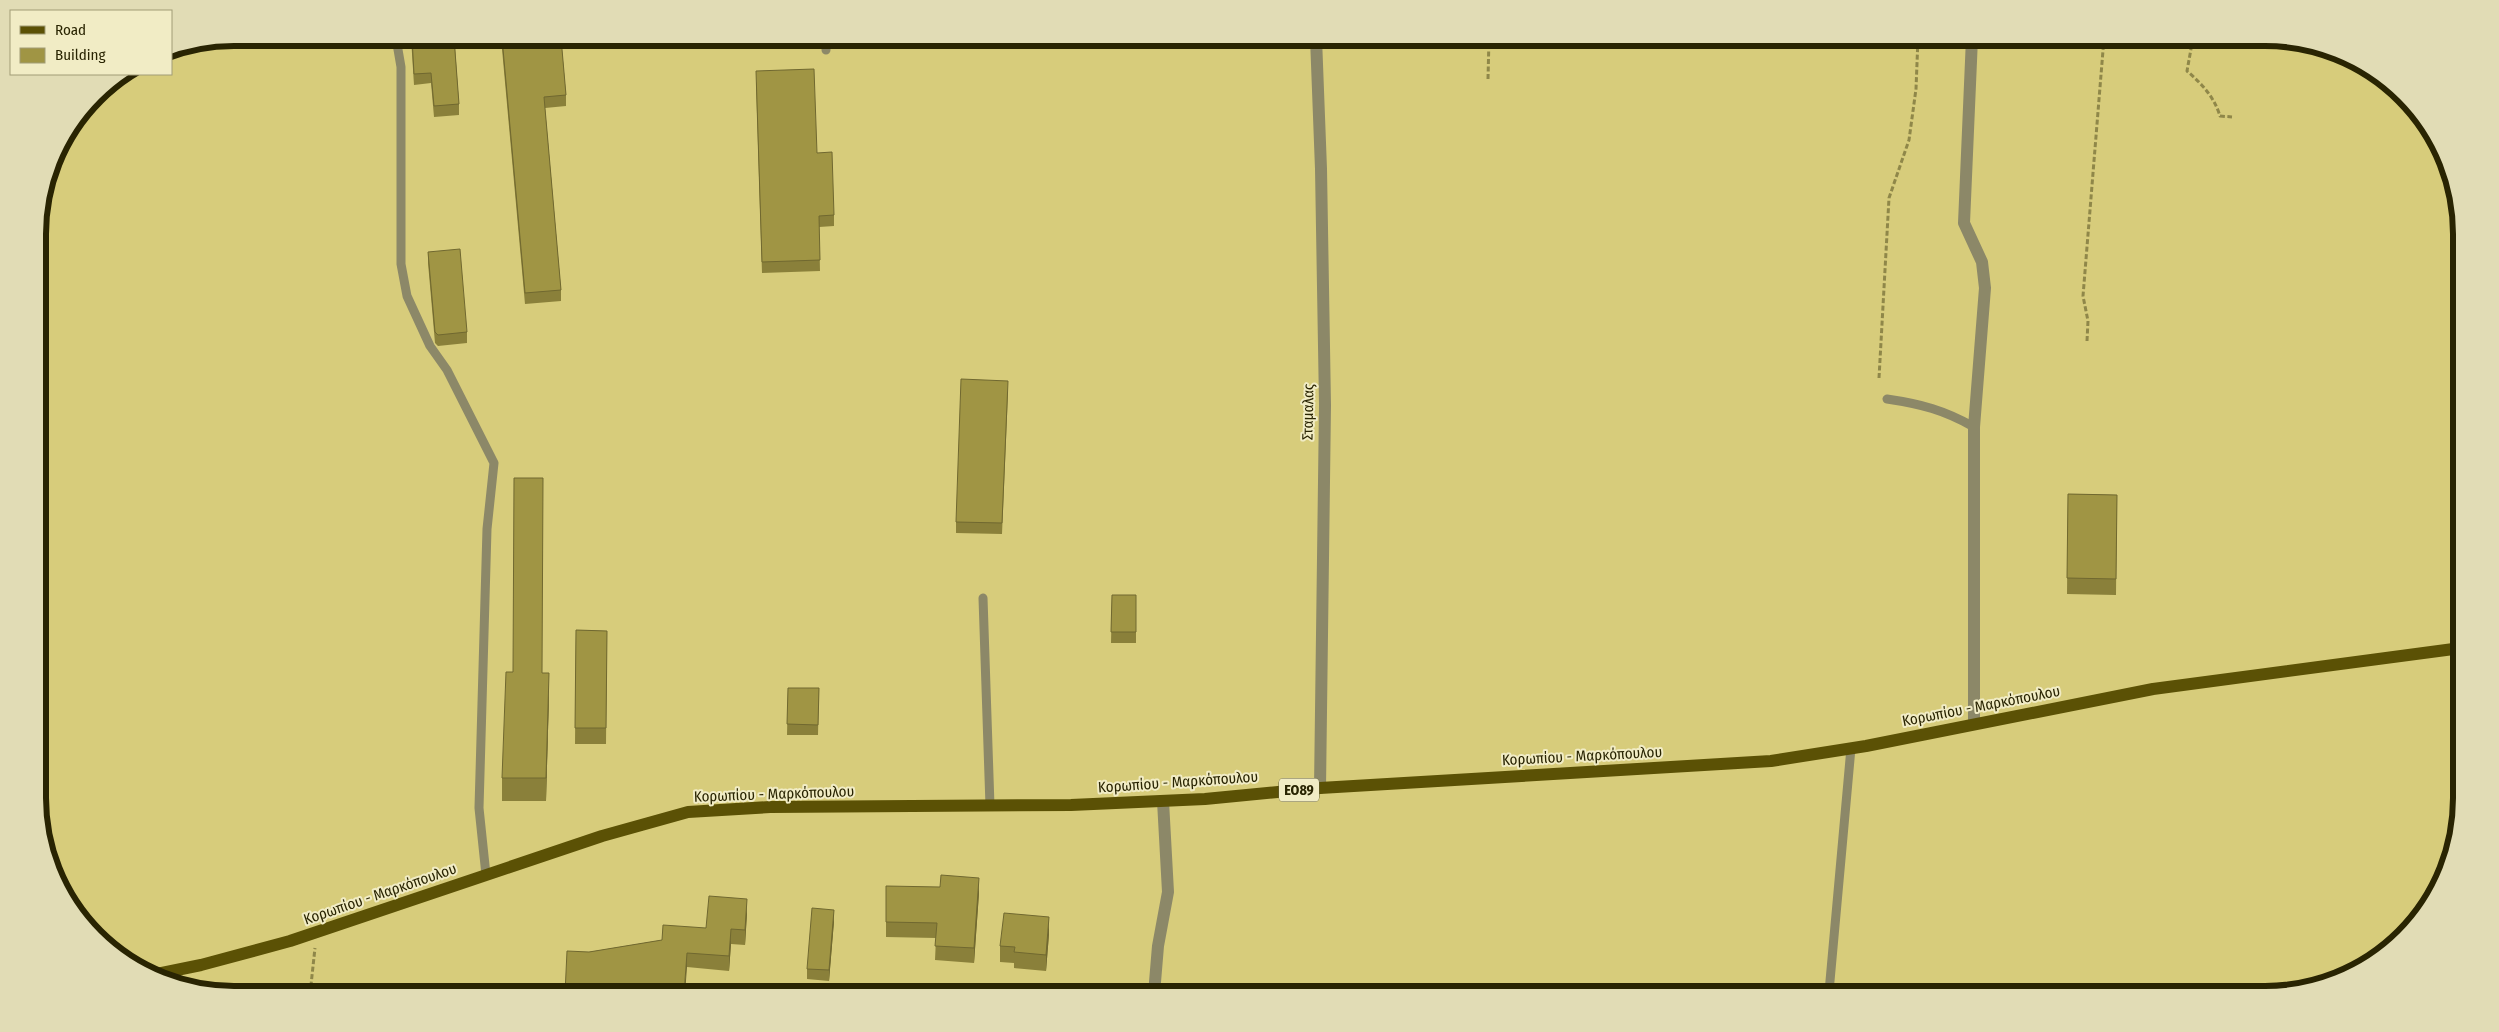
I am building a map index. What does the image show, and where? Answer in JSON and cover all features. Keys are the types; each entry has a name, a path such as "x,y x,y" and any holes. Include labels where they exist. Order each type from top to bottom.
{"main road":[{"name":"Κορωπίου - Μαρκόπουλου","path":"164,972 201,965 316,932 602,836 688,812 770,807 990,806 1163,801 1320,788 1771,761 1851,748 2153,689 2453,649"}],"street":[{"name":"Σταμαλας","path":"1316,46 1321,169 1325,404 1320,788"},
{"path":"1972,46 1964,223 1982,262 1985,288 1974,428 1974,724"},
{"path":"1155,986 1158,946 1168,892 1163,801"}],"lane":[{"path":"397,46 401,67 401,264 407,296 430,346 447,370 494,463 487,529 479,808 486,875"},
{"path":"1887,398 1927,405 1951,414 1974,428"},
{"path":"983,598 990,806"},
{"path":"1831,986 1851,748"}],"path":[{"path":"1488,79 1489,46"},
{"path":"1878,378 1889,198 1909,140 1916,89 1918,46"},
{"path":"2086,341 2088,321 2083,296 2103,46"},
{"path":"2192,46 2187,71 2202,83 2215,100 2220,116 2232,116"},
{"path":"311,986 316,932"}],"building":[{"path":"412,46 455,46 459,104 434,106 431,73 414,74"},
{"path":"503,46 562,46 566,95 544,97 561,290 525,293"},
{"path":"814,69 817,153 832,152 834,215 819,216 820,260 762,262 756,71"},
{"path":"460,249 467,332 438,335 435,332 428,252"},
{"path":"961,379 1008,381 1002,523 956,522"},
{"path":"514,478 543,478 542,673 549,673 546,778 502,778 506,672 513,672"},
{"path":"2068,494 2117,495 2116,579 2067,578"},
{"path":"1112,595 1136,595 1136,632 1111,632"},
{"path":"576,630 607,631 606,728 575,728"},
{"path":"788,688 819,688 818,725 787,724"},
{"path":"941,875 979,878 974,948 935,946 937,923 886,922 886,886 940,887"},
{"path":"709,896 747,899 745,930 731,929 729,956 687,953 685,986 565,986 567,951 589,952 662,940 663,925 706,928"},
{"path":"812,908 834,910 829,970 807,969"},
{"path":"1004,913 1049,917 1046,955 1014,952 1015,947 1000,946"}]}
